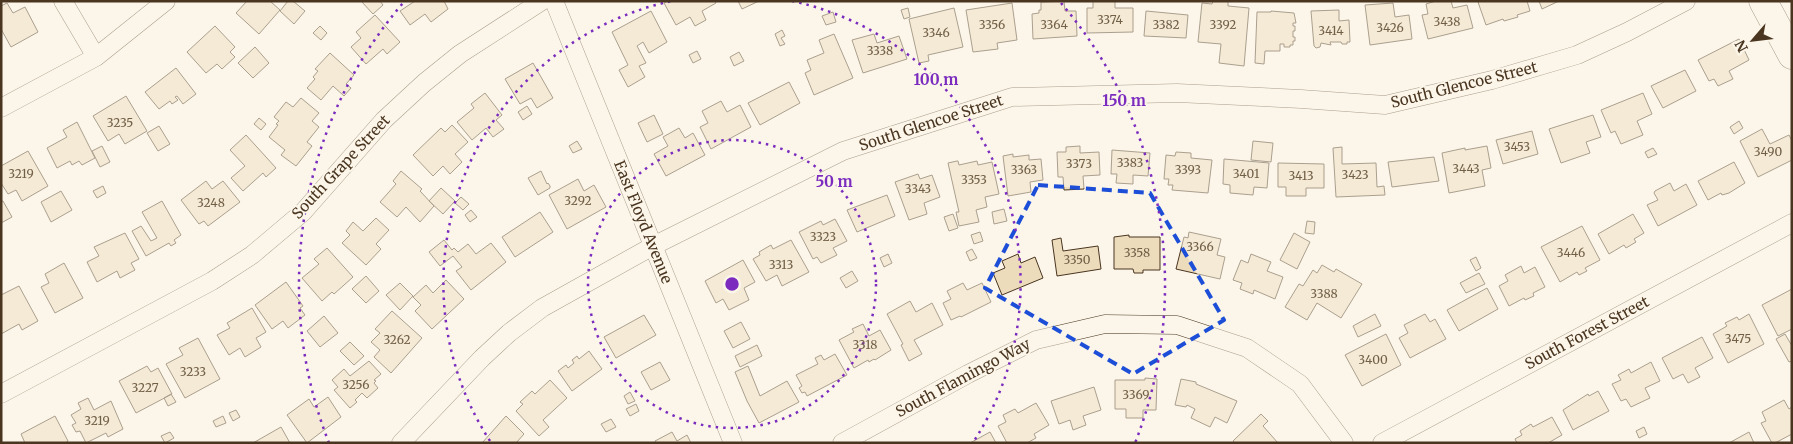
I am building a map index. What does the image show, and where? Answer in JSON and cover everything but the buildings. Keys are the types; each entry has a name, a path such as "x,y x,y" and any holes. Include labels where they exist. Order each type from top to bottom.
{"highway":[{"path":"1763,1 1792,55"}],"street":[{"path":"63,1 96,57"},
{"path":"1,108 96,57 166,1"},
{"name":"South Grape Street","path":"1,394 212,281 252,255 303,212 384,120 424,83 460,54 542,1"},
{"name":"East Floyd Avenue","path":"554,1 734,443"},
{"name":"South Glencoe Street","path":"401,443 482,358 509,333 542,308 653,246 843,151 1012,97 1177,93 1385,105 1492,80 1577,55 1627,32 1686,1"},
{"name":"South Forest Street","path":"1382,443 1792,223"},
{"name":"South Flamingo Way","path":"842,443 968,374 1036,340 1105,324 1177,325 1247,348 1300,384 1344,443"}],"highlighted area":[{"path":"1038,185 1150,193 1224,320 1133,374 985,288"}]}
